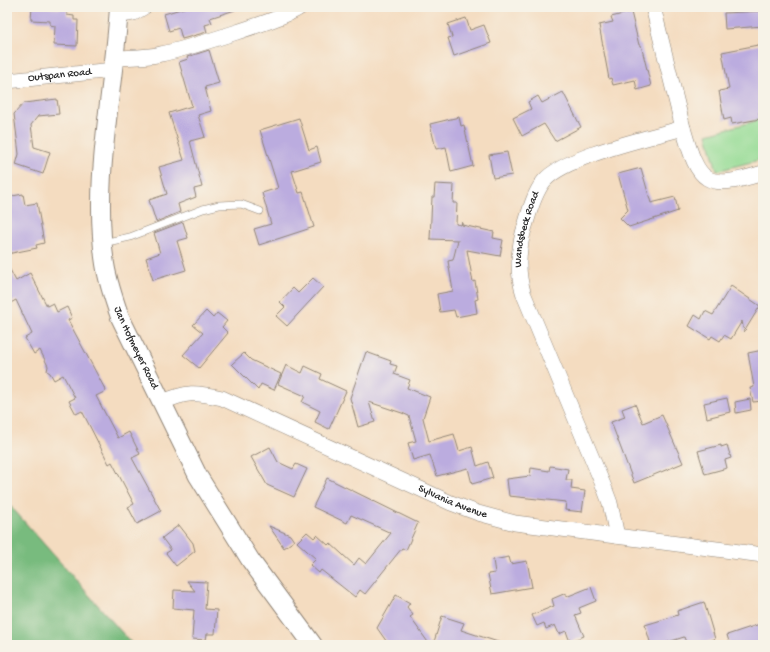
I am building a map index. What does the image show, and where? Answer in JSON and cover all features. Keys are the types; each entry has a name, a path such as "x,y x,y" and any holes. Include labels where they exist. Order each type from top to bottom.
{"street":[{"path":"119,12 134,13 144,7"},
{"name":"Outspan Road","path":"7,81 114,64 160,54 250,27 294,12 300,7"},
{"path":"653,7 683,128 697,169 702,176 708,180 725,182 763,173"},
{"name":"Jan Hofmeyer Road","path":"119,12 101,181 102,243 111,289 120,317 198,476 221,515 256,567 313,645"},
{"name":"Wandsbeck Road","path":"617,536 610,504 604,487 524,295 520,283 518,266 519,251 531,206 544,181 555,171 579,158 683,128"},
{"name":"Sylvania Avenue","path":"161,403 187,393 222,398 478,514 515,523 763,555"}],"lane":[{"path":"102,243 130,237 203,209 219,205 241,204 260,210"}],"green space":[{"path":"763,119 763,159 717,171 707,134"},
{"path":"7,502 133,645 7,645"}],"building":[{"path":"32,7 67,9 67,15 74,16 74,20 78,20 77,46 54,45 55,26 50,25 50,21 31,20"},
{"path":"187,7 235,7 235,10 210,18 212,23 205,25 207,32 182,39 179,28 169,31 164,14"},
{"path":"763,11 763,26 725,29 724,13"},
{"path":"631,12 651,86 637,90 635,80 613,85 611,78 609,79 599,25 613,22 611,17"},
{"path":"466,18 470,30 484,25 491,43 454,56 448,38 452,37 448,24"},
{"path":"763,44 763,112 759,112 760,119 732,124 731,118 724,120 719,91 729,89 722,52"},
{"path":"209,50 219,83 205,87 211,111 198,115 205,137 190,141 202,187 194,189 196,197 178,204 180,212 156,222 149,200 167,194 159,167 184,160 169,113 192,106 179,62 188,59 187,57"},
{"path":"563,92 581,127 555,141 544,124 522,136 513,118 531,109 528,102 538,96 542,103"},
{"path":"57,99 59,114 38,116 31,125 34,147 50,152 43,174 16,165 19,154 14,114 24,103"},
{"path":"459,117 461,126 464,125 473,166 451,172 446,147 436,149 430,124"},
{"path":"299,118 309,150 317,147 321,162 292,171 299,193 303,192 314,227 259,245 254,229 271,224 262,193 278,188 260,130"},
{"path":"507,152 512,175 493,178 489,155"},
{"path":"641,168 651,203 675,197 678,211 629,227 620,218 628,210 618,174"},
{"path":"435,184 454,185 453,203 457,203 456,224 461,225 462,222 462,225 494,232 493,238 503,240 500,256 467,250 478,299 475,300 477,313 456,317 454,310 440,312 437,294 453,291 448,261 453,260 458,240 430,239 432,197 434,197"},
{"path":"23,194 25,205 37,203 44,243 36,245 37,248 7,254 7,197"},
{"path":"183,222 188,238 177,241 186,270 153,280 146,258 160,253 154,233"},
{"path":"7,264 16,281 30,273 47,306 53,303 57,312 67,307 72,318 68,320 106,391 96,396 118,438 129,432 140,454 132,458 161,511 137,524 128,507 134,504 112,462 109,464 82,411 76,414 69,401 75,398 63,375 54,380 47,371 48,366 40,350 34,354 25,338 32,334 16,300 7,305"},
{"path":"313,278 323,287 287,326 276,316 285,307 280,302 293,288 298,293"},
{"path":"731,286 760,306 744,332 742,321 731,339 724,335 720,341 712,336 710,339 689,326 695,315 701,319 705,311 713,315"},
{"path":"206,311 213,318 217,313 227,321 222,327 228,333 199,368 183,355 203,333 193,325"},
{"path":"763,350 763,401 753,402 750,388 754,387 748,353"},
{"path":"366,352 391,361 390,364 397,366 394,374 410,380 407,388 430,397 423,418 429,441 454,434 459,451 472,447 477,466 488,462 493,478 472,484 468,468 437,476 430,455 413,460 408,443 416,441 409,416 402,413 369,402 375,422 358,427 350,398"},
{"path":"244,353 251,360 281,374 274,390 261,384 258,390 232,364"},
{"path":"286,365 302,373 305,366 322,374 320,379 346,391 329,429 315,422 320,411 302,402 305,396 278,384"},
{"path":"727,398 730,412 707,418 704,403"},
{"path":"750,399 751,410 736,413 735,402"},
{"path":"635,404 643,423 662,415 683,463 634,483 611,422 625,417 622,409"},
{"path":"721,445 721,447 727,445 731,458 725,460 727,468 705,474 698,451"},
{"path":"270,447 278,462 293,469 296,464 307,469 294,497 267,485 251,457"},
{"path":"550,466 568,469 566,480 572,480 571,489 585,491 582,512 565,510 566,502 509,496 507,479 530,476 531,468 549,471"},
{"path":"327,478 418,523 406,550 402,548 365,594 360,590 355,597 321,570 319,573 310,565 316,559 297,542 307,532 314,538 317,535 328,545 330,543 354,565 359,558 366,564 391,533 351,515 347,523 313,507"},
{"path":"179,525 193,543 195,551 176,566 166,553 171,550 162,538"},
{"path":"269,526 290,535 294,541 284,548"},
{"path":"509,557 511,564 527,561 532,587 492,594 488,574 495,573 493,560"},
{"path":"187,581 207,582 205,609 217,610 215,634 207,634 206,640 192,639 194,610 173,608 174,590 195,591"},
{"path":"591,587 596,601 579,608 581,613 575,615 584,636 570,642 566,631 559,634 555,625 546,629 544,623 537,626 532,615 554,606 552,599 566,593 566,597"},
{"path":"396,595 410,603 407,607 413,615 410,617 430,645 389,645 377,628"},
{"path":"704,602 715,639 698,645 687,645 684,637 659,645 651,645 645,625 678,615 677,611"},
{"path":"442,616 464,623 461,630 501,643 501,645 433,645"},
{"path":"763,623 763,645 730,645 727,635"}]}
